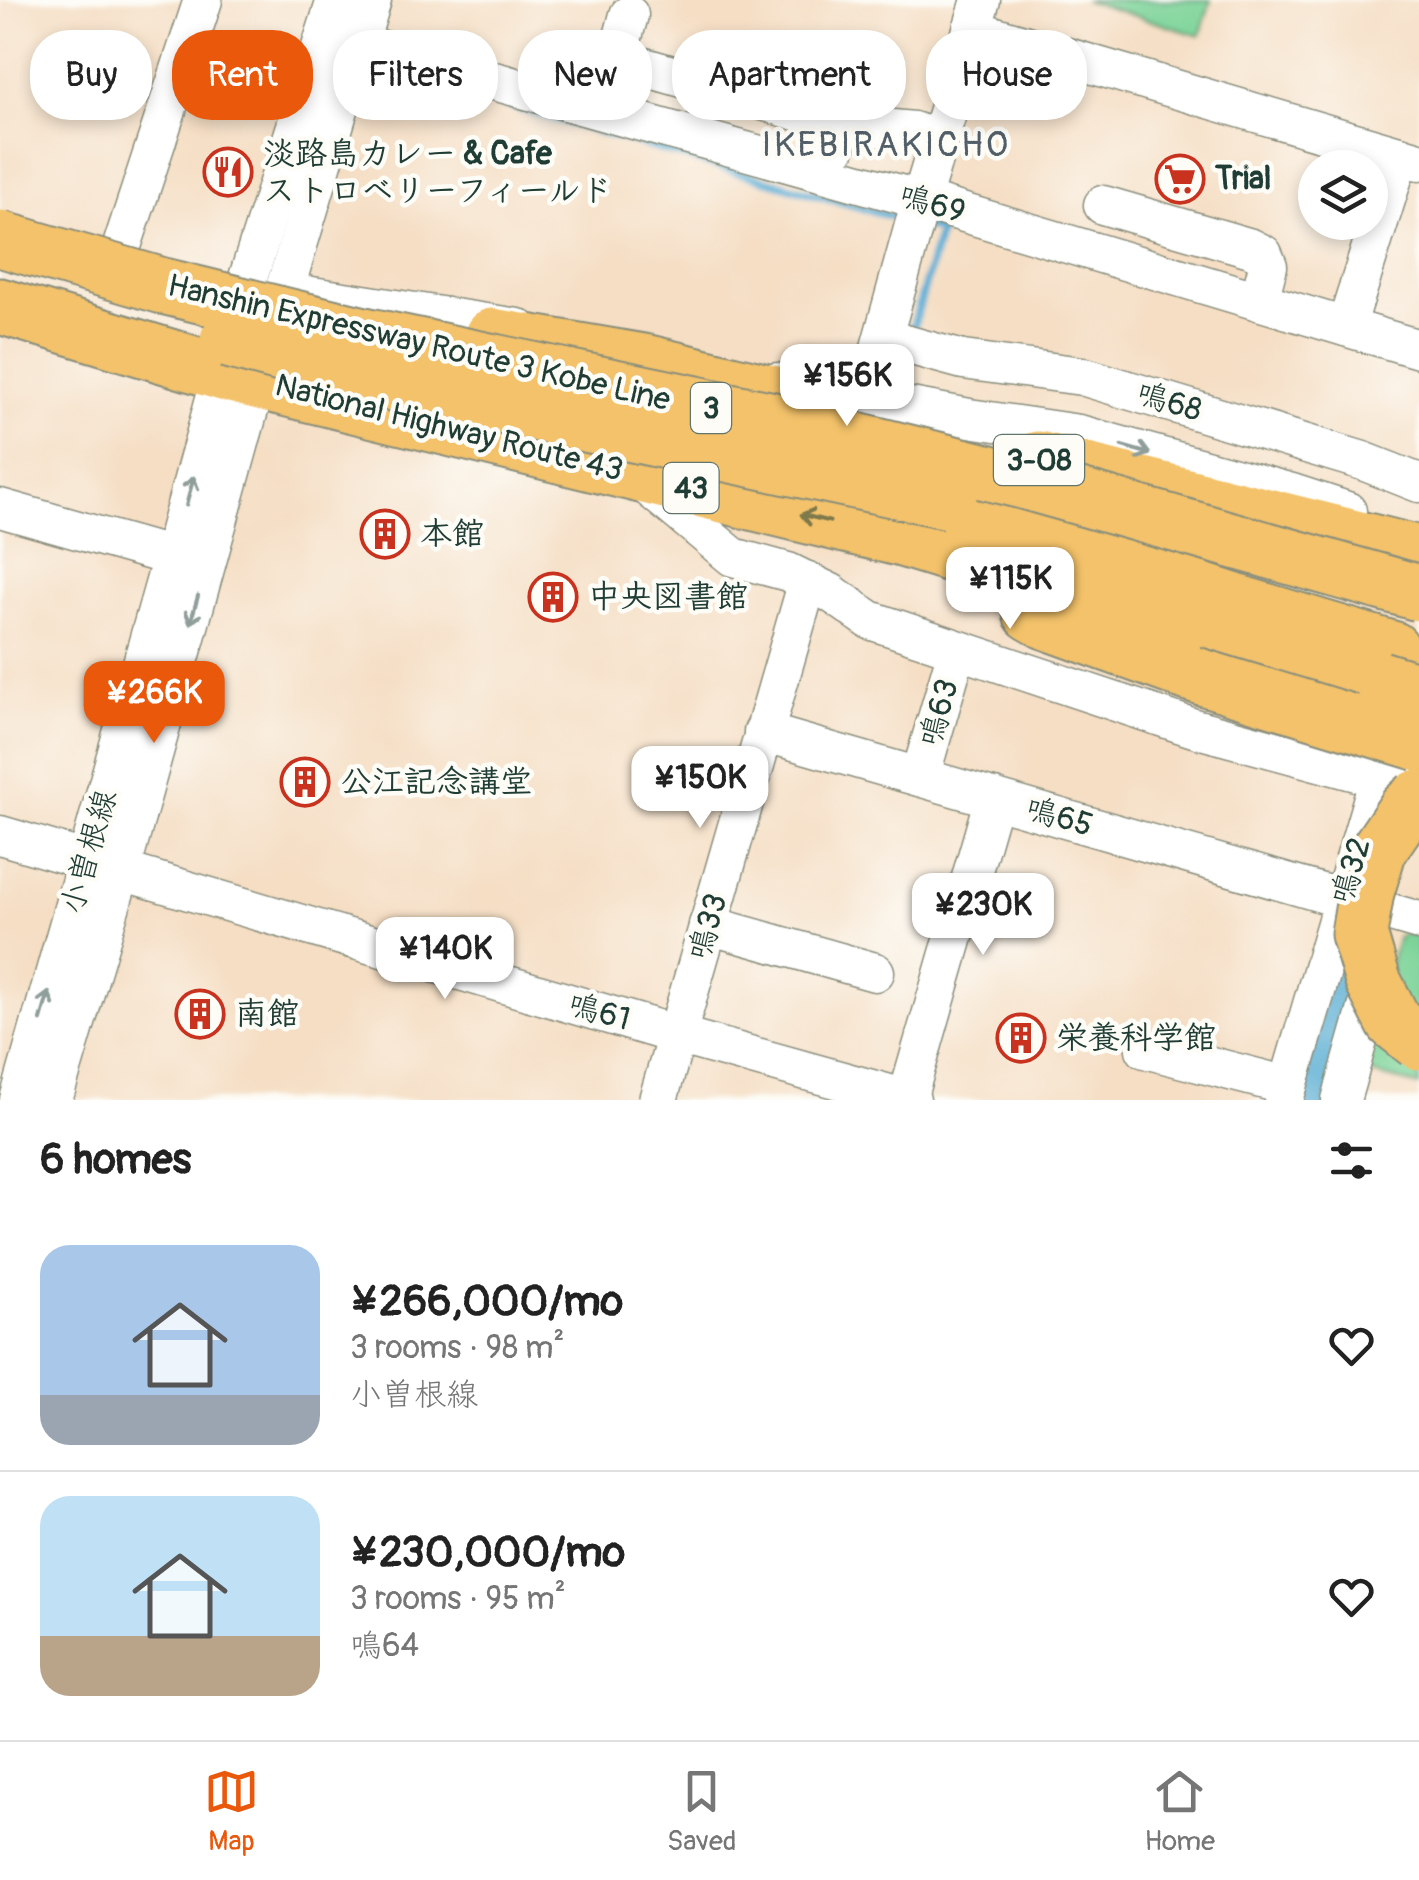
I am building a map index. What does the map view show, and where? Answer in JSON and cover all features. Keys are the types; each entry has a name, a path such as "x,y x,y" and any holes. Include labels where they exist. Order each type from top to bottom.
{"highway":[{"name":"National Highway Route 43","path":"0,216 266,286 1235,602 1407,664"},
{"name":"Hanshin Expressway Route 3 Kobe Line","path":"0,239 163,286 345,331 783,422 1023,481 1419,593"},
{"name":"Hanshin Expressway Route 3 Kobe Line","path":"0,277 373,379 929,496 1407,664"},
{"name":"3-08","path":"266,286 468,332 660,366 1419,554"},
{"name":"National Highway Route 43","path":"0,306 240,377 899,538 1103,601 1238,655 1407,664"},
{"path":"899,538 1045,621 1192,674 1406,778 1406,809 1379,849 1359,934 1373,982 1394,1022 1419,1042"}],"street":[{"path":"121,250 203,0"},
{"name":"小曽根線","path":"53,1100 104,866 340,26 372,0"},
{"path":"630,15 618,55 620,60 672,74"},
{"path":"866,398 898,342 917,216 977,15 1409,158 1346,327"},
{"name":"鳴69","path":"340,26 828,174 917,216 1259,301 1419,349"},
{"path":"826,120 828,174"},
{"path":"833,120 912,131 939,140"},
{"path":"1103,204 1263,254 1268,266 1259,301"},
{"path":"266,286 634,346 789,385 1079,434 1292,494 1419,535"},
{"name":"鳴68","path":"898,342 962,360 1082,376 1363,461 1419,483"},
{"path":"631,473 733,557 788,572 831,593 870,620 1194,728 1406,778"},
{"path":"0,508 189,562"},
{"name":"鳴33","path":"658,1100 808,582"},
{"name":"鳴63","path":"920,777 957,650"},
{"name":"鳴32","path":"1286,1093 1348,901 1406,778 1407,664"},
{"name":"鳴65","path":"764,732 1402,916"},
{"path":"909,1100 994,798"},
{"name":"鳴61","path":"0,835 677,1036 909,1100"},
{"name":"小曽根線","path":"18,1100 104,866"},
{"path":"1341,1100 1402,916"},
{"path":"708,926 875,972"},
{"path":"1145,1049 1286,1093"}],"green space":[{"path":"1084,0 1211,0 1200,36"},
{"path":"1406,933 1419,937 1419,1086 1358,1070 1398,937"}],"waterway":[{"path":"498,103 904,220"},
{"path":"911,334 940,231 927,227"},
{"path":"1317,1100 1359,957"}],"place":[{"name":"淡路島カレー & Cafe ストロベリーフィールド","path":"228,172"},
{"name":"Trial","path":"1180,179"},
{"name":"本館","path":"385,534"},
{"name":"中央図書館","path":"553,597"},
{"name":"公江記念講堂","path":"305,782"},
{"name":"南館","path":"200,1014"},
{"name":"栄養科学館","path":"1021,1038"}],"district":[{"name":"IKEBIRAKICHO","path":"886,145"}]}
